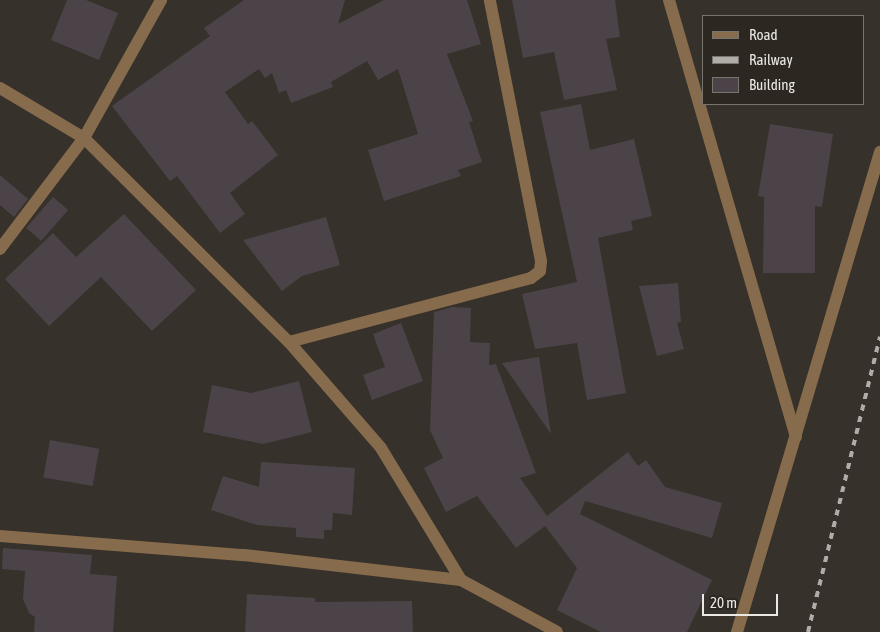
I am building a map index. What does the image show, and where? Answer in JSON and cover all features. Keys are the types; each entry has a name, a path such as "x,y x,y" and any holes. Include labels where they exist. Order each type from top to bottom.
{"street":[{"path":"0,249 84,138 160,0"},
{"path":"289,342 531,278 540,271 541,261 490,0"},
{"path":"669,0 796,437"},
{"path":"0,88 84,138 289,342 381,448 461,580"},
{"path":"737,632 880,152"},
{"path":"0,536 244,555 461,580 557,632"}],"building":[{"path":"67,0 86,0 118,13 99,60 51,40"},
{"path":"244,0 345,0 338,24 384,0 467,0 481,44 447,54 473,121 469,122 482,162 458,170 461,176 384,201 368,150 418,134 398,69 378,80 367,61 331,82 333,87 291,103 286,90 279,93 272,73 265,78 259,69 225,92 248,124 252,121 278,155 230,193 245,214 220,233 177,176 170,181 112,106 210,36 204,28"},
{"path":"512,0 615,0 620,37 606,39 617,90 564,100 554,52 523,58"},
{"path":"581,104 590,150 634,139 652,216 631,221 633,230 598,238 626,393 587,400 577,343 535,349 522,294 577,282 540,112"},
{"path":"770,124 833,134 822,207 815,206 815,273 763,273 764,197 758,196"},
{"path":"0,175 28,199 14,217 0,205"},
{"path":"53,197 68,210 41,241 26,228"},
{"path":"124,214 196,290 152,331 101,277 49,326 5,279 53,233 76,257"},
{"path":"326,217 340,265 302,276 282,291 243,240"},
{"path":"678,283 681,322 677,323 684,349 657,356 639,286"},
{"path":"452,307 471,308 470,342 490,343 489,365 496,364 536,473 520,478 547,516 628,452 638,466 646,460 665,487 722,503 712,538 585,501 580,514 712,580 687,632 601,632 557,610 577,568 545,526 516,548 477,496 446,512 424,468 443,458 430,430 434,312"},
{"path":"401,323 423,381 372,400 363,375 385,367 373,334"},
{"path":"539,357 551,434 502,363"},
{"path":"299,381 312,432 263,444 203,432 212,385 251,393"},
{"path":"50,440 99,449 93,486 43,477"},
{"path":"261,462 355,468 352,515 333,513 332,530 324,530 324,539 296,537 296,528 257,525 211,510 223,476 259,487"},
{"path":"3,548 92,555 90,574 117,576 113,632 34,632 35,617 29,613 23,599 25,571 2,569"},
{"path":"247,594 315,598 315,602 412,601 413,632 245,632"}],"railway":[{"path":"808,632 880,337"}]}
